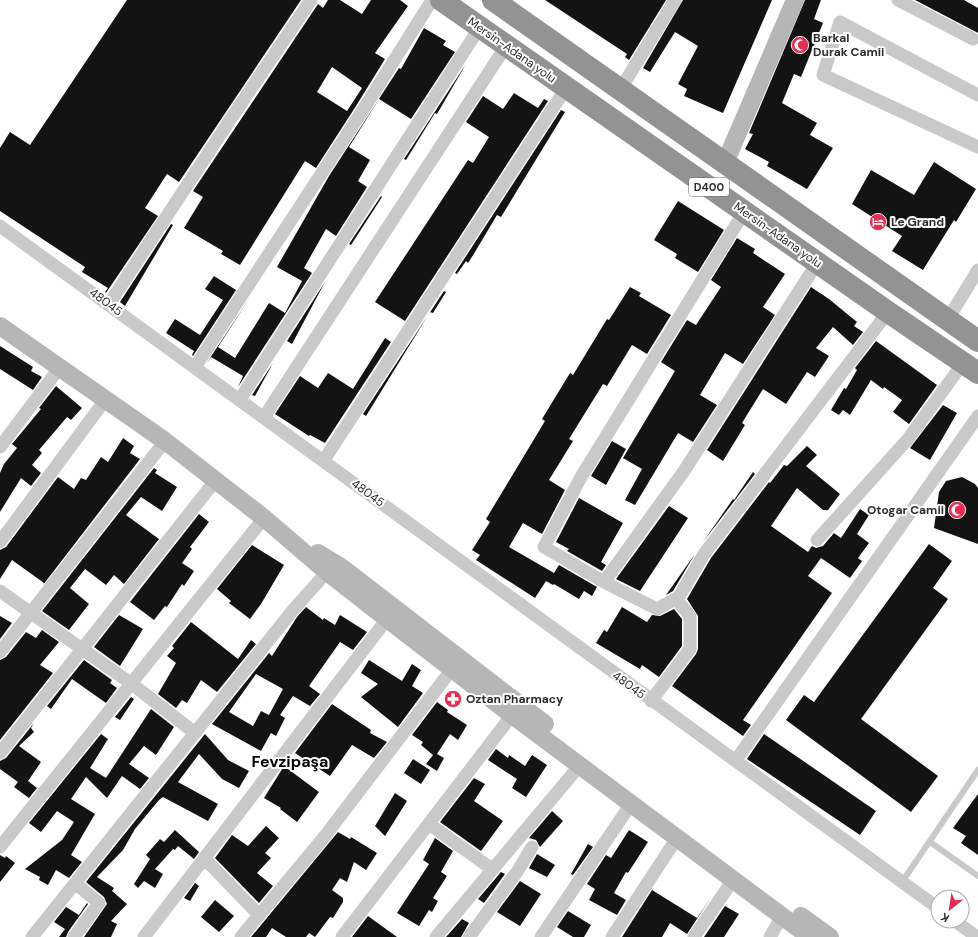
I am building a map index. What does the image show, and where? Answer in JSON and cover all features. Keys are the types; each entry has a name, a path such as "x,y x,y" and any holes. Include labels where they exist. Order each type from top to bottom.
{"highway":[{"name":"Mersin-Adana yolu","path":"442,0 817,263 970,368"},
{"name":"D400","path":"493,0 978,341"}],"main road":[{"path":"725,163 795,0"},
{"path":"0,326 165,440 215,481 264,518 327,572 387,619 512,715 810,937"},
{"path":"264,518 341,567 586,756 830,937"}],"street":[{"path":"109,304 310,0"},
{"path":"195,367 363,110 432,0"},
{"path":"620,90 675,0"},
{"path":"898,0 973,39"},
{"path":"978,95 840,22 823,75 978,147"},
{"path":"240,399 480,27"},
{"path":"264,416 506,46"},
{"path":"324,460 566,88"},
{"path":"679,597 657,609 604,582 544,547 581,477 679,315 744,212"},
{"name":"48045","path":"0,226 264,416 651,701 736,760 930,902"},
{"path":"604,582 684,471 817,263"},
{"path":"948,320 978,270"},
{"path":"651,701 690,649 690,616 677,600 704,554 888,312"},
{"path":"0,447 60,367"},
{"path":"817,540 970,368"},
{"path":"0,542 105,400"},
{"path":"736,760 978,416"},
{"path":"0,652 165,440"},
{"path":"0,753 215,481"},
{"path":"0,847 264,518"},
{"path":"32,937 293,610 327,572"},
{"path":"0,591 132,684 195,733"},
{"path":"144,937 387,619"},
{"path":"241,937 325,836 452,669"},
{"path":"342,937 512,715"},
{"path":"436,937 580,765"},
{"path":"540,937 631,804"},
{"path":"429,824 492,869"},
{"path":"612,937 677,838"},
{"path":"469,937 517,872 532,847"},
{"path":"205,859 259,915"},
{"path":"694,937 733,880"},
{"path":"74,937 99,903 75,883"},
{"path":"770,937 782,916"},
{"path":"966,929 977,937"}],"lane":[{"path":"902,882 978,770"},
{"path":"930,842 978,876"}],"building":[{"path":"127,0 301,0 179,182 167,174 145,208 158,216 106,293 105,292 108,288 82,272 85,267 0,211 0,148 10,132 30,145"},
{"path":"328,0 340,0 362,14 371,0 400,0 408,6 375,53 385,59 316,168 305,161 240,265 221,254 223,251 184,228 203,197 193,191 318,4 323,8","holes":["332,67 362,88 347,111 317,92"]},
{"path":"545,0 666,0 629,60 625,57 627,54"},
{"path":"683,0 772,0 723,113 684,96 687,89 678,84 698,46 675,32 650,72 643,68"},
{"path":"805,0 821,0 814,19 823,23 801,77 794,74 782,103 817,123 810,135 833,148 807,189 767,166 769,162 745,149 753,134 749,133"},
{"path":"915,0 964,0 978,8 978,33"},
{"path":"424,28 446,41 443,45 455,52 411,119 379,99 349,147 370,160 358,181 367,187 336,236 326,229 304,268 312,273 238,387 243,376 211,357 206,364 251,296 218,347 235,358 269,303 285,313 302,281 277,267 329,176 399,68 401,69"},
{"path":"466,64 437,114 435,113 406,160 404,159"},
{"path":"514,93 538,108 544,99 548,101 405,321 375,302 468,160 473,163 489,137 466,122 483,96 503,109"},
{"path":"561,110 565,112 501,217 497,215 468,263 466,261 457,274 455,273"},
{"path":"934,162 976,189 956,222 954,220 923,270 892,251 902,236 852,204 871,170 914,195"},
{"path":"381,196 382,197 351,245 349,244"},
{"path":"678,201 724,230 698,272 675,258 677,254 654,240"},
{"path":"171,224 173,225 125,306 120,302"},
{"path":"737,238 755,249 753,253 785,274 763,307 775,315 743,364 725,353 700,395 717,405 693,442 678,433 635,505 625,500 642,469 623,458 675,371 661,362 687,320 696,325 721,287 711,280"},
{"path":"214,276 236,290 193,356 194,351 166,333 175,319 200,335 223,300 205,289"},
{"path":"325,282 292,344 287,341"},
{"path":"630,287 641,293 639,296 671,315 647,354 632,345 607,386 603,384 569,439 573,441 549,480 565,490 542,534 523,523 509,547 554,573 559,565 597,587 592,596 584,591 579,599 546,581 535,598 476,560 480,555 472,550 490,522 486,519 545,421 542,419 570,373 573,375 607,319 609,320"},
{"path":"811,287 829,299 857,322 854,326 863,332 853,345 833,327 816,348 829,356 815,377 807,372 786,404 763,389 742,423 745,425 723,461 707,450"},
{"path":"444,291 446,292 433,313 430,312"},
{"path":"428,316 366,416 363,414"},
{"path":"385,338 391,342 325,443 310,435 309,436 275,414 300,376 318,388 328,373 353,389"},
{"path":"876,341 937,385 909,424 893,412 902,400 871,380 850,415 843,410 839,415 831,410 857,370 855,368"},
{"path":"0,346 33,367 31,371 42,377 33,390 0,369"},
{"path":"273,363 255,396 252,395"},
{"path":"56,386 82,408 71,420 67,417 39,450 42,453 32,465 41,473 31,486 21,478 0,512 0,473 4,464 17,448 12,444 41,409 39,408"},
{"path":"943,405 957,413 930,460 910,448"},
{"path":"123,438 134,446 130,453 140,459 43,585 44,583 12,560 0,579 0,550 6,547 58,477 74,489 81,478 86,480 101,457 108,462"},
{"path":"612,441 626,449 606,485 591,476"},
{"path":"807,446 817,455 806,466 840,494 828,510 823,510 797,488 771,526 808,552 812,546 816,548 823,546 834,533 841,538 860,509 869,515 857,534 869,543 858,558 862,561 850,578 821,558 808,576 832,593 743,720 751,725 743,736 672,686 696,654 698,649 698,616 687,599 711,558 769,482 770,483 784,465 787,466"},
{"path":"154,468 157,470 155,473 177,487 162,511 141,497 126,515 159,539 124,584 114,575 106,585 85,569 70,588 89,604 69,630 42,611"},
{"path":"753,472 755,474 703,542 733,499 734,500"},
{"name":"Otogar Camii","path":"962,477 975,484 978,488 978,544 934,528 939,492 946,481"},
{"path":"579,498 623,523 601,562 606,565 602,571 567,551 569,549 556,542"},
{"path":"669,506 688,518 640,591 616,579"},
{"path":"199,514 209,522 190,547 192,549 182,563 194,571 184,586 182,584 167,607 165,606 154,620 130,602"},
{"path":"929,544 952,561 933,588 948,599 861,719 938,776 911,812 786,720 804,695 814,702"},
{"path":"252,545 284,565 261,604 250,619 229,603 231,601 217,589"},
{"path":"695,554 673,591 666,595"},
{"path":"306,607 323,620 324,618 335,625 340,615 367,632 353,650 340,642 309,686 320,694 310,706 293,696 280,715 285,718 276,736 271,733 261,751 212,724 269,653 272,656 297,617","holes":["256,674 283,689 269,715 261,711 253,726 229,712"]},
{"path":"622,607 647,622 652,615 660,616 674,609 682,619 682,646 659,677 642,665 640,669 596,643 604,630 607,632"},
{"path":"119,615 143,629 120,666 94,647"},
{"path":"0,616 12,623 0,639"},
{"path":"191,622 238,659 251,640 256,644 217,692 201,680 187,703 182,700 176,708 158,694 176,663 167,656 174,648 172,646"},
{"path":"42,630 59,642 40,665 53,673 0,740 0,660 6,657 26,632 36,638"},
{"path":"84,660 112,680 110,683 117,688 106,703 72,679 51,709 47,706"},
{"path":"369,660 402,681 412,664 421,670 412,686 423,693 398,727 361,697 378,684 361,673"},
{"path":"131,697 134,699 120,720 115,717"},
{"path":"437,702 448,710 447,712 467,725 458,740 450,734 437,754 444,758 437,771 426,764 433,755 421,745 423,742 412,735"},
{"path":"332,704 371,730 370,733 387,742 374,758 352,745 330,776 295,753"},
{"path":"151,709 174,727 156,755 144,746 129,764 149,778 140,789 122,776 107,798 86,777 71,799 95,814 71,855 82,862 69,878 56,870 48,885 39,880 40,877 25,869 62,840 74,822 57,811 41,832 29,823 101,734 108,739 90,768 106,778"},
{"path":"34,723 31,728 34,732 19,746 41,762 28,781 37,788 29,798 14,787 18,782 0,769 0,761 6,758"},
{"path":"205,734 228,760 249,771 239,788 222,779 199,754 178,782 218,804 208,821 163,797 159,800 135,829 123,850 97,877 114,888 112,891 127,904 111,921 117,924 111,937 84,937 107,904 104,897 86,882"},
{"path":"764,734 876,811 860,835 747,759"},
{"path":"496,749 508,758 509,755 525,766 532,755 547,765 526,797 512,788 517,779 488,760"},
{"path":"413,759 430,770 421,784 404,773"},
{"path":"284,766 319,792 297,822 280,809 281,808 264,798"},
{"path":"474,778 485,784 474,801 503,821 481,851 440,822"},
{"path":"395,793 407,801 385,836 375,826"},
{"path":"978,794 978,855 961,843 966,836 953,828"},
{"path":"552,811 563,821 540,847 536,840 529,838"},
{"path":"266,826 279,838 265,853 271,858 257,873 273,886 259,903 215,858 232,835 248,846"},
{"path":"175,830 199,852 194,859 178,846 175,850 173,849 155,869 163,874 155,888 144,881 138,888 134,884 150,859 146,855 160,839 164,842"},
{"path":"629,830 648,842 628,873 626,872 614,893 626,900 617,915 589,900 595,889 587,884 606,855 611,858"},
{"path":"338,832 350,839 351,837 377,853 366,870 354,862 347,882 340,878 332,890 343,898 343,902 333,918 330,917 315,937 309,933 306,937 286,937 272,928 266,937 251,937"},
{"path":"435,838 453,851 441,872 447,876 433,898 438,901 432,912 429,910 419,926 397,913 429,864 423,860"},
{"path":"588,844 593,847 573,875 571,874"},
{"path":"537,854 555,865 547,877 529,868"},
{"path":"0,855 5,858 6,856 15,863 0,882"},
{"path":"501,872 505,874 484,903 478,899"},
{"path":"520,881 541,894 520,926 497,912"},
{"path":"195,883 199,886 190,901 184,898"},
{"path":"652,890 697,918 712,896 687,934 670,923 662,937 622,937"},
{"path":"215,900 234,916 219,932 201,917"},
{"path":"87,903 88,904 66,937 59,937 65,929 54,922 66,907 79,915"},
{"path":"725,906 739,914 724,937 704,937"},
{"path":"568,911 591,925 584,937 573,937 557,927"},
{"path":"368,916 397,937 352,937"},
{"path":"462,919 469,923 461,937 446,937"}],"place":[{"name":"Barkal Durak Camii","path":"800,45"},
{"name":"Le Grand","path":"878,222"},
{"name":"Otogar Camii","path":"957,510"},
{"name":"Oztan Pharmacy","path":"453,699"}],"district":[{"name":"Fevzipaşa","path":"290,761"}]}
